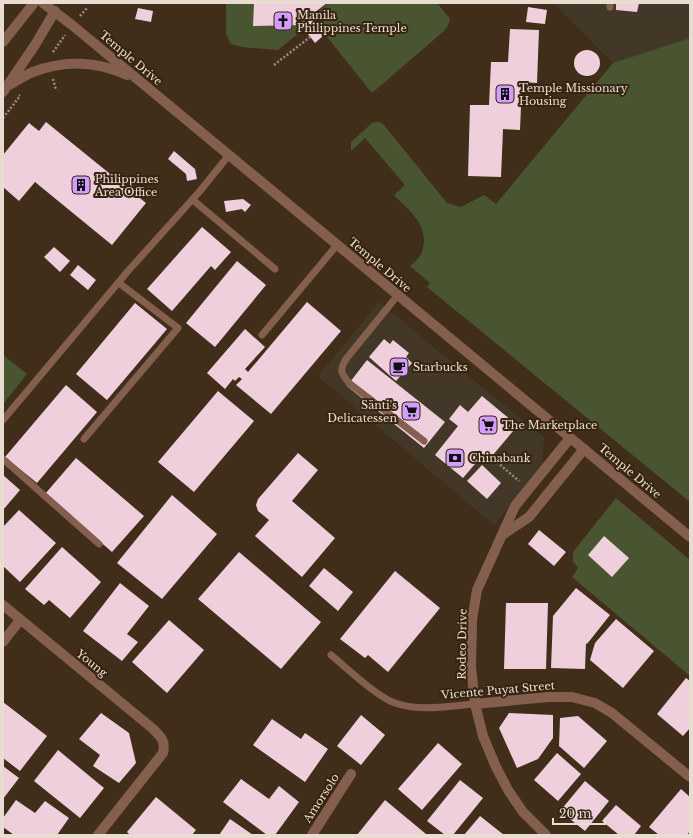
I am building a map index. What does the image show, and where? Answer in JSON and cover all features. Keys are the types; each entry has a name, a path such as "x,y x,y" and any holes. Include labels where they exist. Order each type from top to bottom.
{"street":[{"path":"3,41 34,3"},
{"name":"Temple Drive","path":"43,3 72,25 690,537"},
{"path":"6,89 36,45 55,11"},
{"path":"6,89 32,72 51,66 69,63 92,64 112,68 141,82"},
{"name":"Rodeo Drive","path":"546,835 523,812 508,790 496,767 483,736 475,704 471,667 472,620 477,590 515,506 570,438"},
{"path":"502,535 529,516 584,449"},
{"path":"527,492 537,505"},
{"name":"Young","path":"3,605 152,728 164,741 165,747 163,753 98,835"},
{"path":"3,642 20,620"},
{"name":"Vicente Puyat Street","path":"475,704 548,696 572,697 595,703 612,713 690,777"},
{"name":"Amorsolo","path":"312,835 351,774"}],"lane":[{"path":"4,417 192,200 229,155"},
{"path":"192,200 275,269"},
{"path":"262,335 337,244"},
{"path":"84,439 178,328 119,283"},
{"path":"398,295 346,359 341,368 342,375 349,383 424,441"},
{"path":"3,459 99,544"},
{"name":"Vicente Puyat Street","path":"331,655 381,695 394,703 406,706 430,708 475,704"}],"path":[{"path":"56,90 51,66 52,53 72,25 88,7"},
{"path":"274,65 310,37"},
{"path":"491,457 527,492"}],"shaded area":[{"path":"554,3 690,3 690,38 613,63"},
{"path":"379,302 544,438 542,467 494,525 318,376"}],"green space":[{"path":"226,3 254,3 301,25 304,29 278,50 242,47 231,44 226,34"},
{"path":"328,3 437,3 450,19 448,26 444,31 372,93 311,17"},
{"path":"690,38 690,502 427,287 430,283 410,266 421,254 424,245 422,228 407,207 394,195 405,185 365,138 351,151 351,142 372,123 380,122 447,203 461,207 484,195 496,204 613,63"},
{"path":"3,355 27,374 3,404"},
{"path":"616,498 690,560 690,676 572,577 578,568 573,561 573,552"}],"building":[{"name":"Manila Philippines Temple","path":"254,3 327,3 310,16 324,35 315,43 301,25 253,26"},
{"path":"616,3 639,3 637,12 616,10"},
{"path":"528,7 547,10 545,24 526,22"},
{"path":"138,8 153,11 151,22 135,19"},
{"name":"Temple Missionary Housing","path":"510,29 539,30 537,83 522,82 520,130 503,129 501,177 468,176 470,105 489,105 491,62 508,62"},
{"path":"587,50 596,54 600,63 596,72 587,76 578,72 574,63 578,54"},
{"name":"Philippines Area Office","path":"46,122 146,203 112,245 35,182 19,201 3,187 3,155 29,123 39,131"},
{"path":"174,151 195,169 197,179 187,181 186,174 168,159"},
{"path":"243,199 251,205 245,212 242,209 226,212 224,201"},
{"path":"202,227 231,252 215,270 211,266 172,311 147,289"},
{"path":"54,247 70,261 60,272 44,257"},
{"path":"237,261 266,285 215,347 186,323"},
{"path":"78,265 96,280 88,290 70,275"},
{"path":"307,302 341,331 271,414 236,385 242,379 239,377 235,381 233,379 225,389 207,373 245,329 265,347 245,369 248,372"},
{"path":"135,303 167,329 107,400 76,374"},
{"path":"384,339 390,344 393,340 409,353 406,357 412,363 396,381 369,357"},
{"path":"367,360 445,422 424,448 347,386"},
{"path":"66,385 97,412 37,483 5,457"},
{"path":"218,391 254,421 194,492 158,462"},
{"path":"482,396 512,421 509,425 514,430 487,462 481,457 463,478 435,455 458,426 449,419 460,405 468,412"},
{"path":"298,453 318,470 292,501 335,538 302,577 255,536 269,520 258,511 256,505 258,499"},
{"path":"76,458 144,516 112,552 45,494"},
{"path":"482,465 501,483 487,499 467,481"},
{"path":"3,475 20,490 3,510"},
{"path":"172,495 217,534 162,599 117,563"},
{"path":"19,510 56,543 20,582 3,566 3,527"},
{"path":"539,530 566,552 554,566 528,544"},
{"path":"604,536 629,558 612,577 588,555"},
{"path":"62,547 101,582 70,618 49,600 44,605 25,589"},
{"path":"239,552 321,622 281,669 198,599"},
{"path":"324,568 353,592 338,611 309,586"},
{"path":"395,571 440,608 388,672 368,655 365,658 340,639"},
{"path":"120,583 149,606 127,634 138,642 122,661 83,631"},
{"path":"576,588 610,615 587,644 586,643 585,669 551,668 553,616"},
{"path":"506,603 548,603 546,669 504,669"},
{"path":"616,619 654,651 623,688 590,660 595,643"},
{"path":"169,620 204,650 167,693 132,662"},
{"path":"686,678 690,681 690,728 683,736 657,714"},
{"path":"3,702 47,736 20,771 3,758"},
{"path":"101,713 129,733 136,763 119,783 93,766 100,755 79,739"},
{"path":"509,713 553,715 553,738 538,759 517,768 499,728"},
{"path":"361,715 385,735 361,765 337,746"},
{"path":"578,716 607,741 584,768 559,746 560,718"},
{"path":"272,719 301,739 305,733 328,749 305,782 253,745"},
{"path":"438,743 462,764 422,810 398,789"},
{"path":"58,750 104,788 80,818 34,781"},
{"path":"557,753 581,774 558,801 534,780"},
{"path":"3,766 19,778 3,799"},
{"path":"241,779 269,799 279,786 299,802 275,835 267,835 223,802"},
{"path":"460,780 483,798 453,835 445,835 427,821"},
{"path":"585,781 609,801 585,831 560,811"},
{"path":"681,789 690,797 690,831 687,835 659,835 649,827"},
{"path":"156,797 196,830 192,835 130,835 127,832"},
{"path":"16,800 35,813 45,801 69,818 57,835 14,835 3,827 3,818"},
{"path":"385,800 426,834 357,835"},
{"path":"616,805 641,826 634,835 619,835 602,821"},
{"path":"480,816 504,835 464,835"},
{"path":"230,819 253,835 219,835"}],"place":[{"name":"Manila Philippines Temple","path":"283,21"},
{"name":"Temple Missionary Housing","path":"505,94"},
{"name":"Philippines Area Office","path":"81,185"},
{"name":"Starbucks","path":"399,367"},
{"name":"Sänti's Delicatessen","path":"411,411"},
{"name":"The Marketplace","path":"488,425"},
{"name":"Chinabank","path":"455,458"}]}
